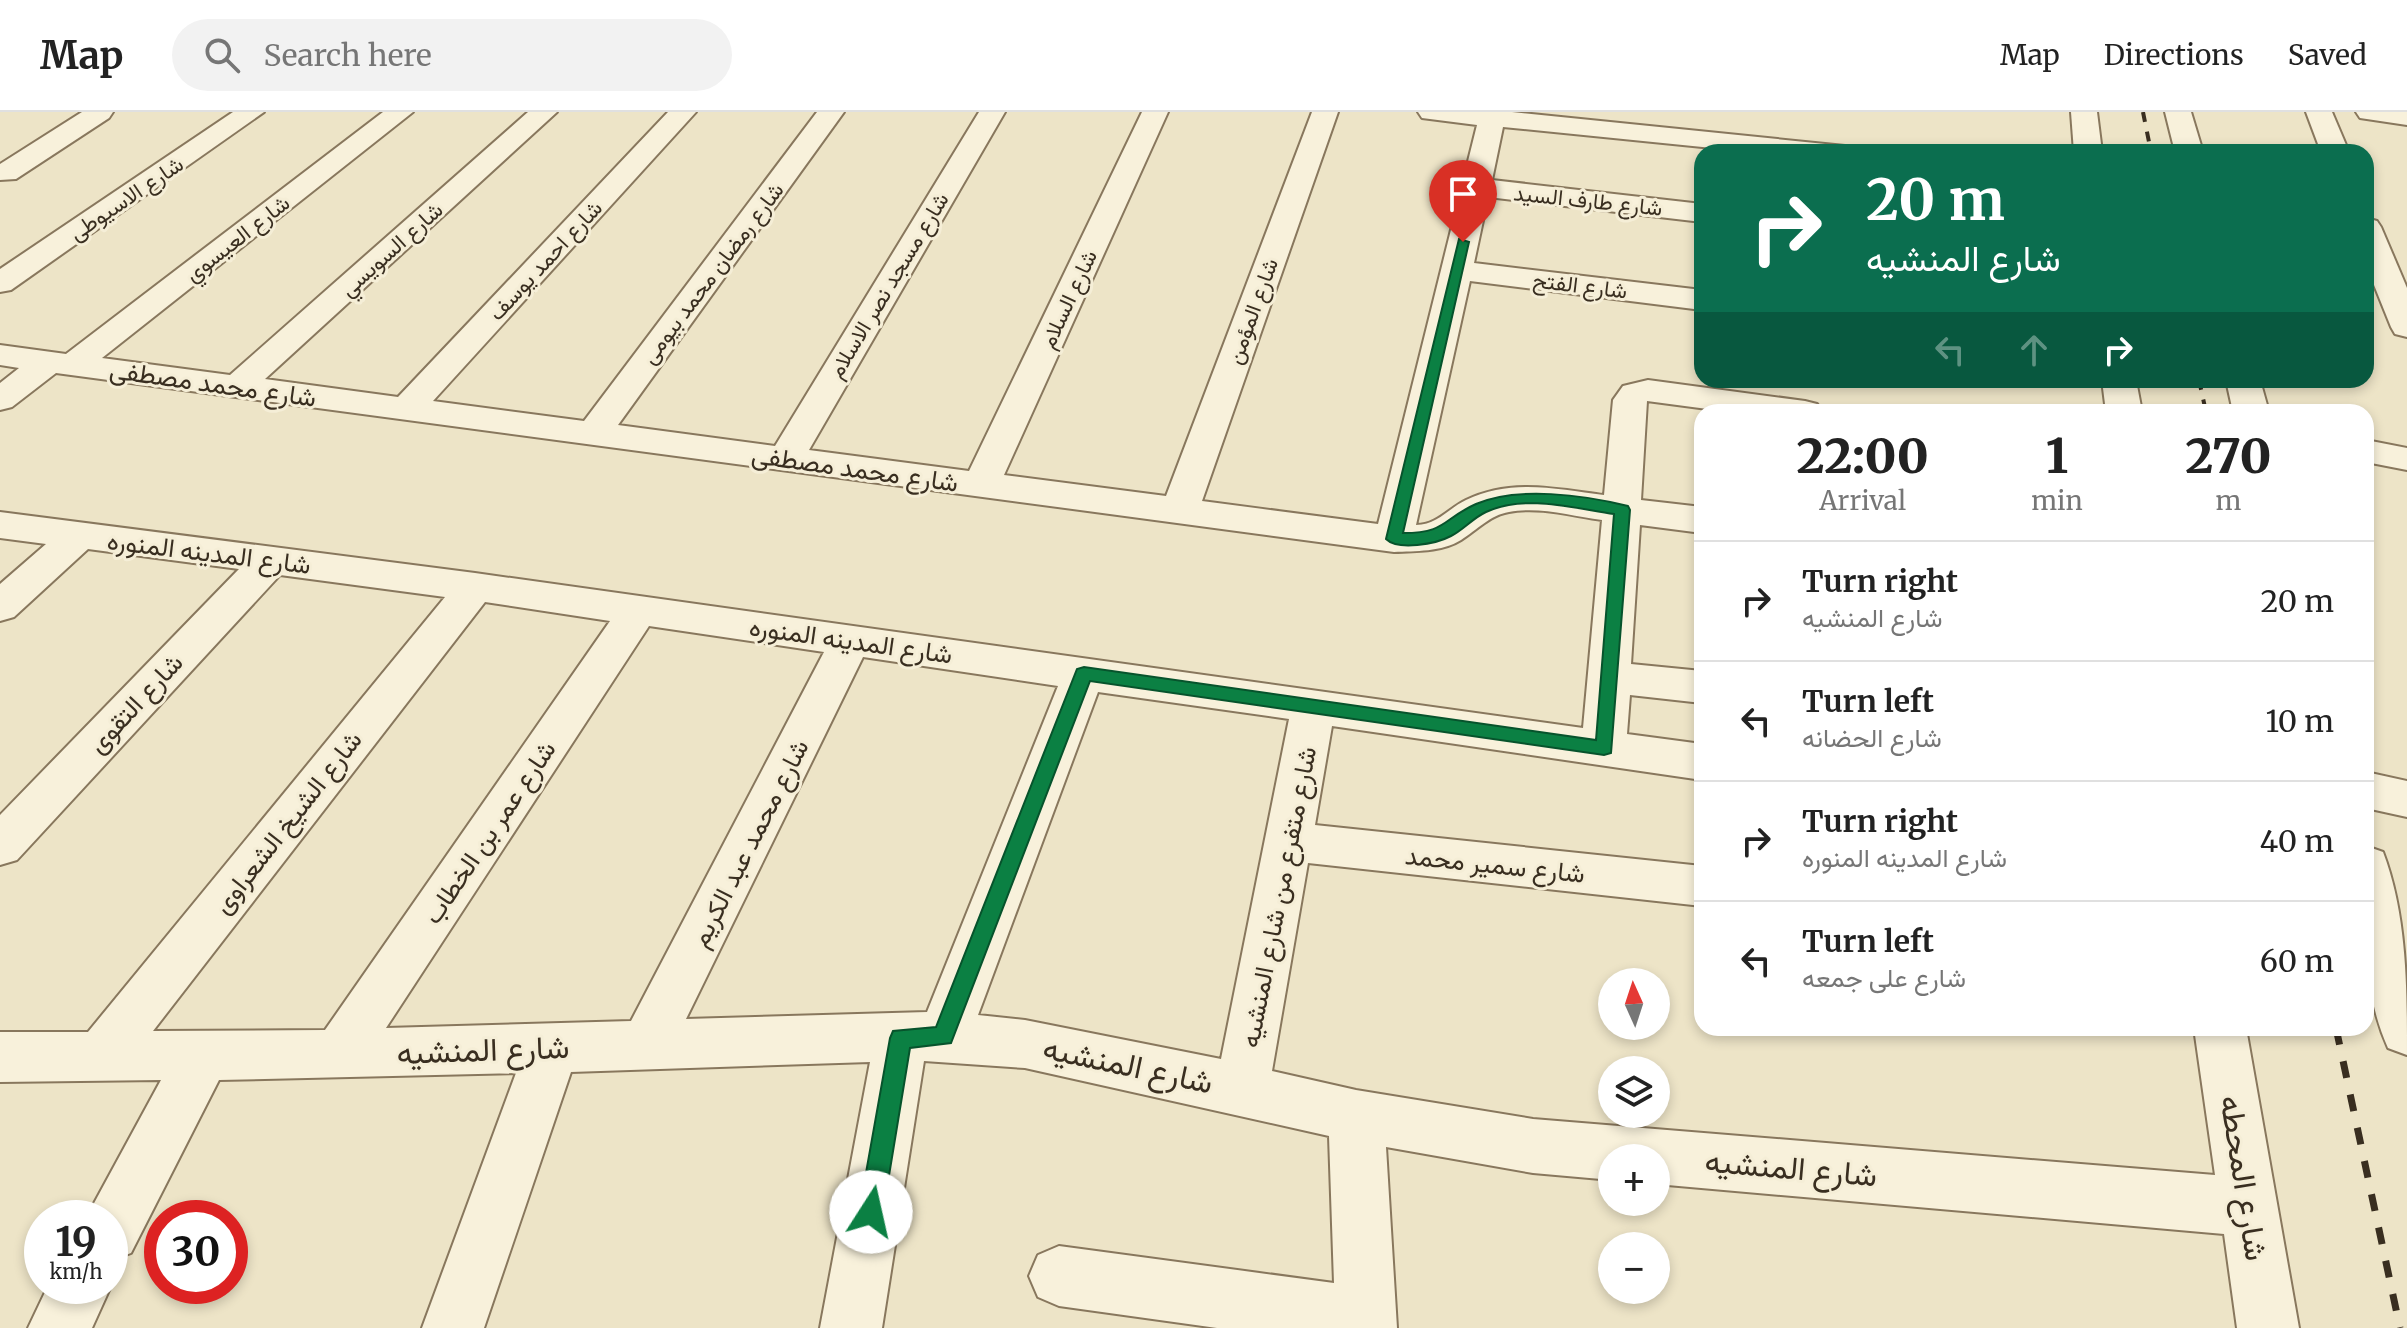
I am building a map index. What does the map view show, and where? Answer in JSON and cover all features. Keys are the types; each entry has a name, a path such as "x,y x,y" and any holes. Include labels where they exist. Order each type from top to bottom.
{"street":[{"path":"3,173 100,112"},
{"name":"شارع الاسيوطى","path":"0,283 251,112"},
{"name":"شارع العيسوي","path":"0,400 62,363 400,112"},
{"name":"شارع السويسي","path":"238,386 544,112"},
{"name":"شارع احمد يوسف","path":"407,408 683,112"},
{"name":"شارع رمضان محمد بيومى","path":"593,434 831,112"},
{"name":"شارع مسجد نصر الاسلام","path":"785,459 992,112"},
{"name":"شارع السلام","path":"981,485 1155,112"},
{"name":"شارع المؤمن","path":"1180,510 1325,112"},
{"path":"1431,112 1757,144"},
{"path":"2084,112 2087,144"},
{"path":"2178,112 2187,144"},
{"path":"2319,112 2332,144"},
{"path":"2369,112 2407,117"},
{"path":"1394,539 1492,117"},
{"path":"3,173 52,178"},
{"name":"شارع طارف السيد","path":"1475,187 1694,212"},
{"path":"2374,241 2407,252"},
{"path":"2374,251 2407,327"},
{"name":"شارع الفتح","path":"1457,270 1694,299"},
{"name":"شارع محمد مصطفى","path":"0,355 1394,539 1424,538 1444,533 1478,509 1502,500 1529,498 1694,519"},
{"path":"1604,748 1630,400 1635,393 1648,390 1748,404"},
{"path":"2374,453 2407,459"},
{"name":"شارع المدينه المنوره","path":"0,525 475,587 1694,761"},
{"path":"0,607 79,536"},
{"name":"شارع التقوى","path":"0,846 271,560"},
{"name":"شارع الشيخ الشعراوى","path":"100,1058 475,587"},
{"name":"شارع عمر بن الخطاب","path":"339,1054 639,610"},
{"name":"شارع محمد عبد الكريم","path":"646,1046 851,640"},
{"path":"851,1328 922,1037 1084,673"},
{"path":"1610,677 1694,686"},
{"name":"شارع متفرع من شارع المنشيه","path":"1242,1089 1314,706"},
{"path":"2374,792 2407,799"},
{"name":"شارع سمير محمد","path":"1289,842 1694,885"},
{"path":"2374,898 2407,1031"},
{"name":"شارع المحطه","path":"2221,1036 2268,1328"},
{"name":"شارع المنشيه","path":"0,1057 339,1054 922,1037 1025,1044 1356,1116 1533,1146 2249,1207"},
{"path":"453,1328 552,1048"},
{"path":"127,1200 203,1056"},
{"path":"1059,1276 1366,1323 1356,1116"},
{"path":"59,1328 72,1304"}],"railway":[{"path":"2143,112 2149,144"},
{"path":"2201,388 2204,404"},
{"path":"2338,1036 2400,1328"}],"route":[{"path":"871,1212 901,1038 944,1036 1084,673 1604,748 1622,510 1529,498 1502,500 1478,509 1444,533 1424,538 1394,539 1463,242"}]}
